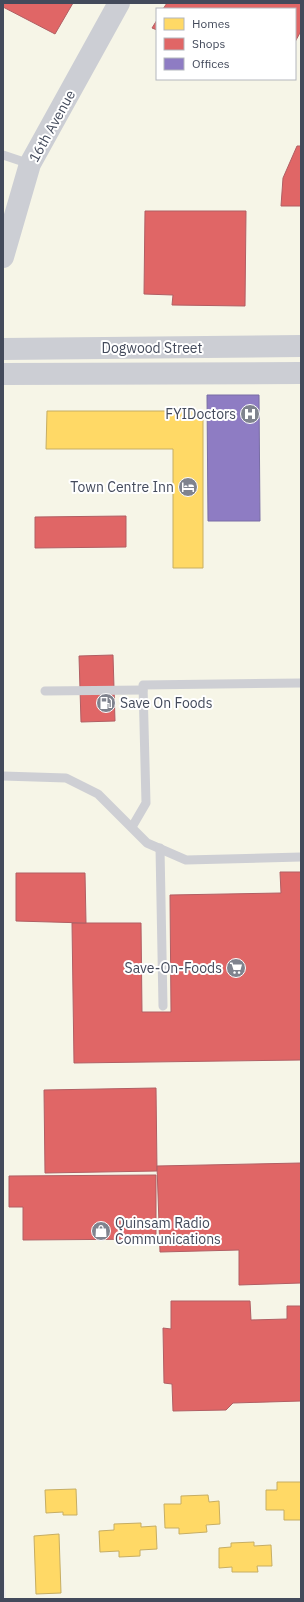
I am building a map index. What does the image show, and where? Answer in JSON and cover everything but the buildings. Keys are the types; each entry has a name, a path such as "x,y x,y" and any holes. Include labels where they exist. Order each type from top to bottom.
{"main road":[{"name":"16th Avenue","path":"3,257 30,164 119,3"},
{"name":"Dogwood Street","path":"3,349 301,346"},
{"name":"Dogwood Street","path":"3,374 301,373"}],"lane":[{"path":"3,155 30,164"},
{"path":"132,827 146,803 143,685 301,683"},
{"path":"45,691 143,690"},
{"path":"3,776 66,778 98,794 148,843 186,860 301,857"},
{"path":"160,848 163,1006"}],"shaded area":[{"path":"3,3 301,3 301,1599 6,1599 3,1547"}],"place":[{"name":"FYIDoctors","path":"250,414"},
{"name":"Town Centre Inn","path":"188,487"},
{"name":"Save On Foods","path":"106,703"},
{"name":"Save-On-Foods","path":"236,968"},
{"name":"Quinsam Radio Communications","path":"101,1231"}]}
